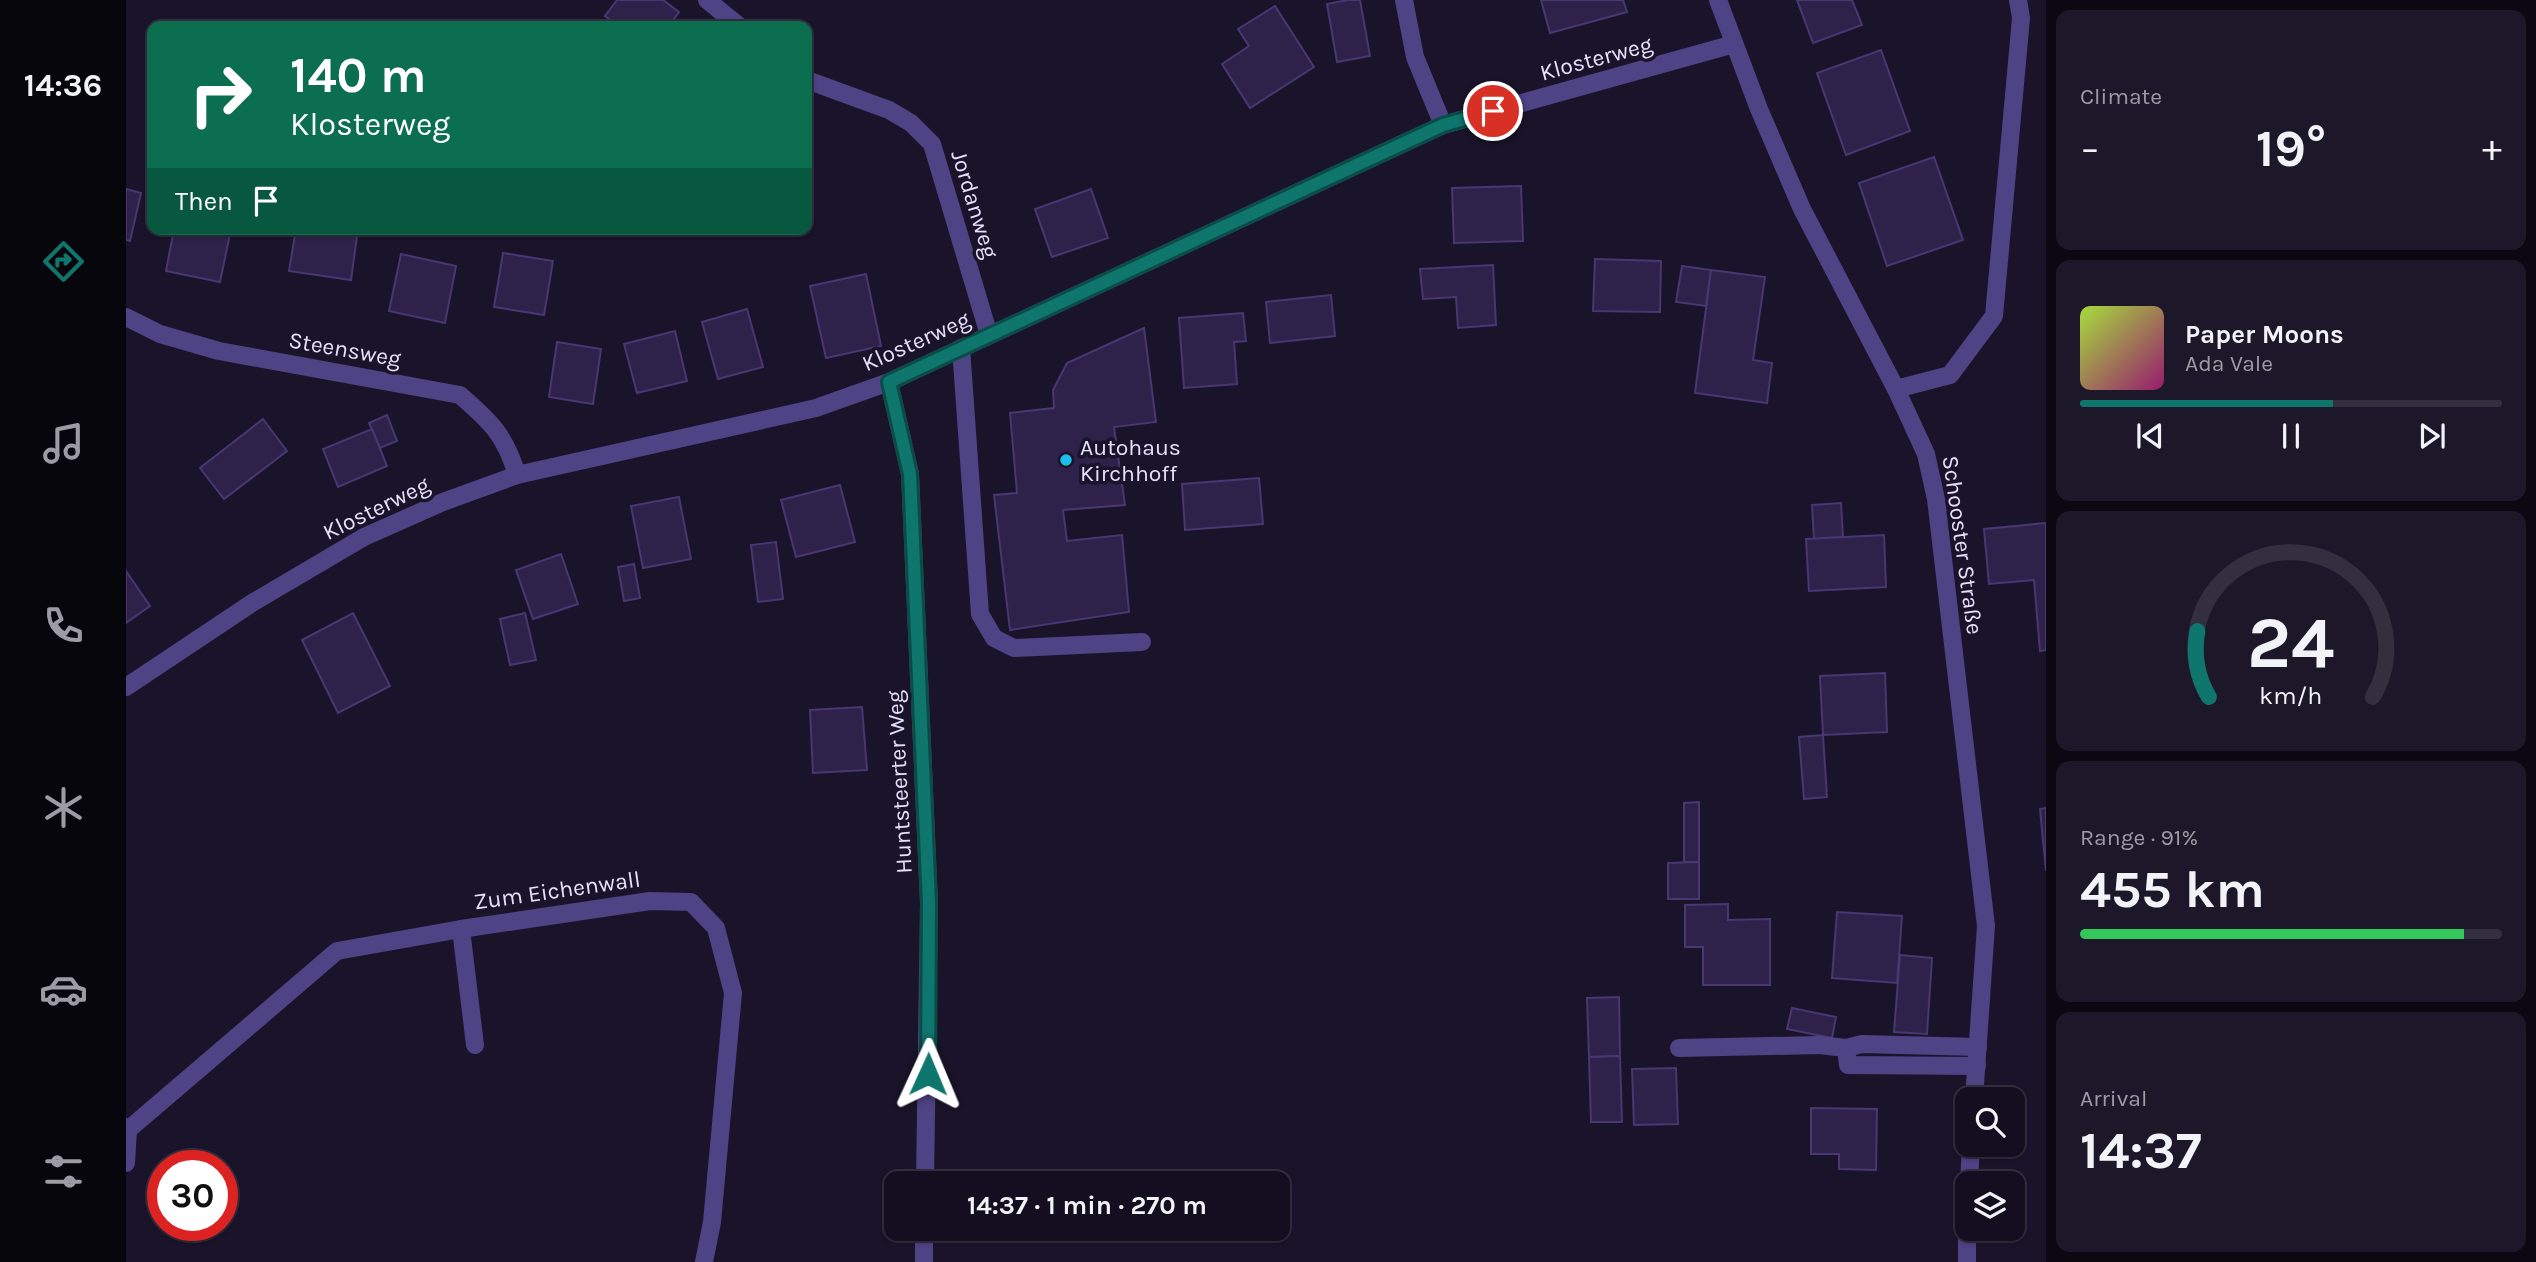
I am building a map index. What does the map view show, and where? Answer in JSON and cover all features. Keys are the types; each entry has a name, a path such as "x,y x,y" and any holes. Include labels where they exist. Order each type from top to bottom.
{"street":[{"path":"707,0 733,21"},
{"path":"1404,0 1415,57 1443,125"},
{"name":"Schooster Straße","path":"1718,0 1802,209 1896,389 1926,454 1937,513 1986,926 1975,1087"},
{"path":"1896,389 1950,375 1994,316 2021,18 2018,0"},
{"name":"Klosterweg","path":"126,687 252,603 364,537 443,502 517,475 816,408 889,382 1443,125 1734,44"},
{"name":"Jordanweg","path":"812,82 889,110 911,123 932,144 989,335"},
{"name":"Steensweg","path":"126,317 160,334 219,351 460,396 491,421 509,450 517,475"},
{"path":"961,348 979,614 994,638 1014,648 1142,642"},
{"name":"Huntsteerter Weg","path":"889,382 911,488 929,903 925,1171"},
{"name":"Zum Eichenwall","path":"127,1128 337,951 461,929 650,901 691,902 716,928 733,993 712,1222 704,1262"},
{"path":"461,929 475,1045"},
{"path":"1679,1048 1819,1045 1846,1048 1862,1044 1978,1047"},
{"path":"1846,1048 1846,1062 1857,1067 1977,1066"},
{"path":"126,1163 127,1128"},
{"path":"924,1241 924,1262"},
{"path":"1967,1241 1967,1262"}],"building":[{"path":"617,0 663,0 679,12 673,21 612,21 605,16"},
{"path":"1360,0 1370,56 1337,62 1327,4"},
{"path":"1541,0 1623,0 1627,12 1550,33"},
{"path":"1797,0 1852,0 1862,25 1813,43"},
{"path":"1275,6 1314,67 1250,108 1222,64 1249,46 1238,29"},
{"path":"1881,50 1910,131 1846,155 1817,73"},
{"path":"1934,157 1963,240 1887,266 1859,183"},
{"path":"1521,186 1523,241 1454,243 1452,188"},
{"path":"126,189 141,193 130,241 126,240"},
{"path":"1091,189 1108,238 1052,257 1035,209"},
{"path":"173,235 230,235 220,282 166,271"},
{"path":"295,235 357,235 351,280 289,271"},
{"path":"503,253 553,261 544,315 494,307"},
{"path":"401,254 456,266 445,323 389,311"},
{"path":"1595,259 1661,261 1660,312 1593,311"},
{"path":"1493,265 1496,325 1458,328 1456,297 1423,299 1420,269"},
{"path":"1682,266 1711,270 1706,306 1676,302"},
{"path":"1711,270 1765,277 1753,360 1772,363 1767,403 1695,393"},
{"path":"866,274 881,346 826,358 810,286"},
{"path":"1331,295 1335,336 1270,343 1266,302"},
{"path":"747,309 763,367 718,379 702,322"},
{"path":"1243,313 1246,341 1234,342 1237,384 1184,388 1179,318"},
{"name":"Autohaus Kirchhoff","path":"1144,328 1156,422 1114,427 1125,505 1063,510 1067,541 1122,535 1129,612 1010,630 994,495 1017,493 1010,413 1054,408 1053,390 1067,363"},
{"path":"675,331 687,381 637,393 624,344"},
{"path":"557,342 601,349 593,404 549,397"},
{"path":"387,415 397,441 380,448 369,423"},
{"path":"263,419 287,451 224,499 200,468"},
{"path":"372,429 387,466 338,487 323,449"},
{"path":"1259,478 1263,524 1185,530 1182,484"},
{"path":"840,485 855,542 796,557 781,500"},
{"path":"679,497 691,559 643,568 631,506"},
{"path":"1841,503 1843,537 1814,539 1812,505"},
{"path":"2046,523 2046,650 2040,651 2034,580 1989,584 1984,529"},
{"path":"1884,535 1886,587 1809,591 1806,539"},
{"path":"776,542 783,599 758,602 751,545"},
{"path":"561,554 578,604 533,619 516,570"},
{"path":"634,564 640,598 624,601 618,567"},
{"path":"126,571 150,606 126,623"},
{"path":"353,613 390,686 338,713 302,640"},
{"path":"525,613 536,660 510,665 500,619"},
{"path":"1885,673 1887,732 1823,735 1820,676"},
{"path":"862,707 867,770 813,773 810,710"},
{"path":"1823,735 1827,797 1804,799 1799,737"},
{"path":"1699,802 1699,862 1684,862 1684,803"},
{"path":"2046,808 2046,871 2040,809"},
{"path":"1699,862 1699,899 1668,899 1668,863"},
{"path":"1728,904 1728,920 1770,919 1770,985 1703,985 1703,947 1685,947 1685,905"},
{"path":"1837,912 1902,916 1897,983 1832,978"},
{"path":"1900,955 1932,958 1927,1034 1894,1032"},
{"path":"1619,997 1620,1056 1589,1057 1587,998"},
{"path":"1792,1008 1836,1017 1832,1038 1787,1029"},
{"path":"1620,1056 1622,1122 1591,1122 1589,1057"},
{"path":"1676,1068 1678,1124 1634,1125 1632,1069"},
{"path":"1811,1108 1877,1109 1876,1170 1839,1169 1839,1154 1811,1154"}],"place":[{"name":"Autohaus Kirchhoff","path":"1066,460"}],"route":[{"path":"928,1074 929,903 910,474 889,382 1443,125 1493,111"}]}
